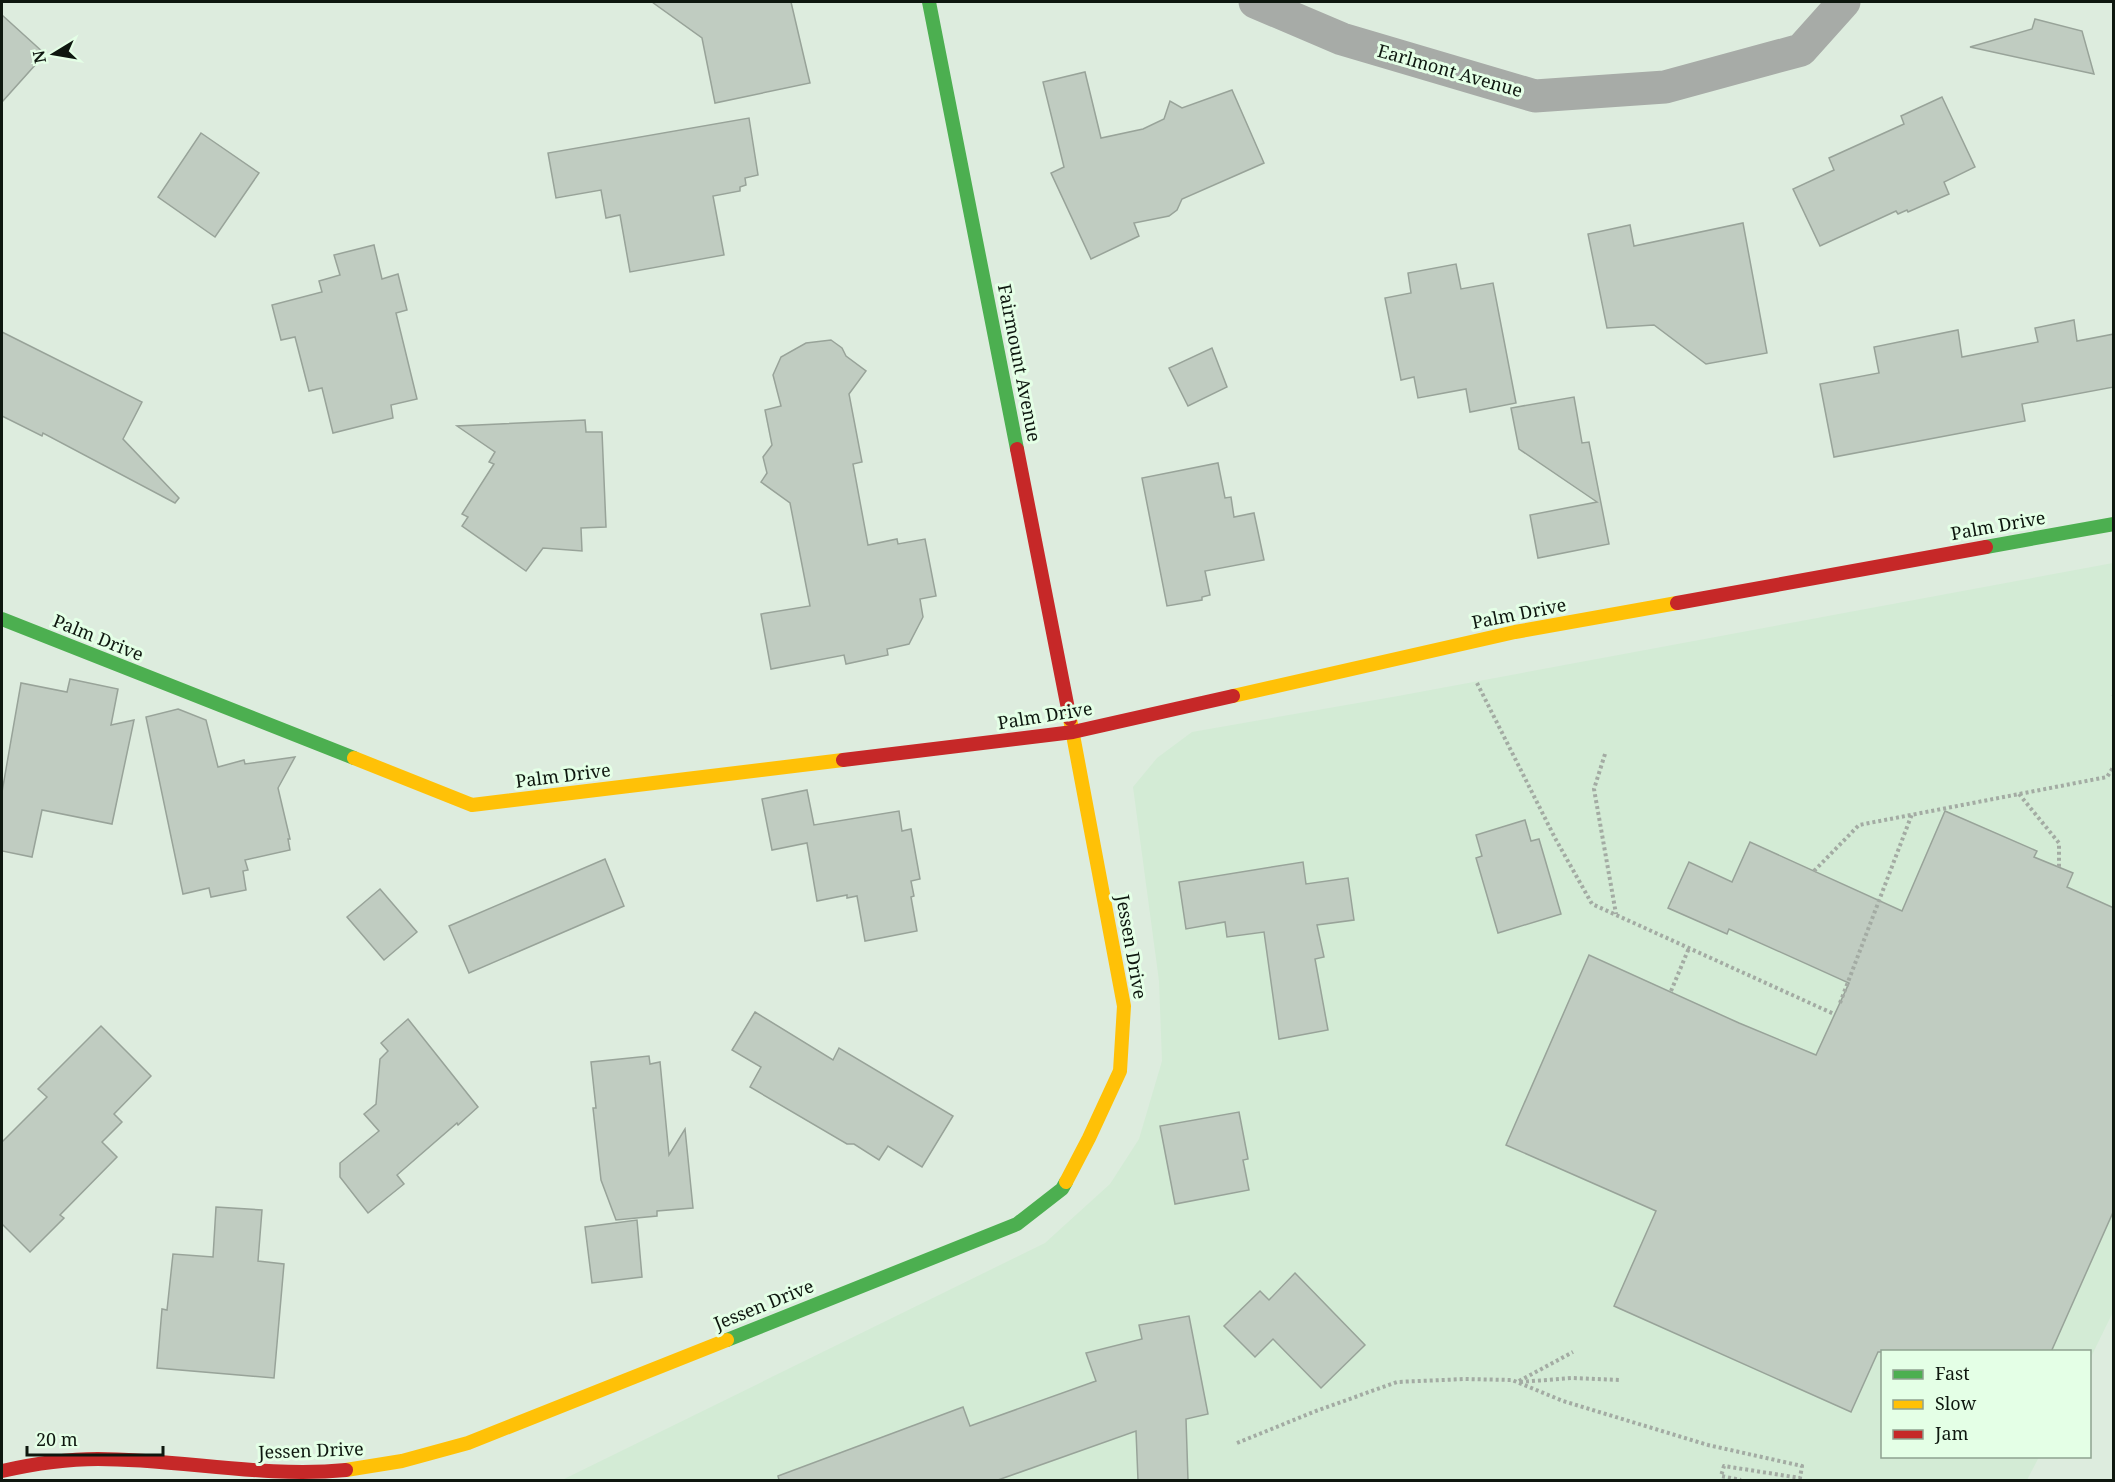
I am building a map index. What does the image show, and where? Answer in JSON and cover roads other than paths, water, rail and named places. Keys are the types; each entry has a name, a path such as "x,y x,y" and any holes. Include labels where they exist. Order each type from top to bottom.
{"street":[{"name":"Fairmount Avenue","path":"929,2 1073,732"},
{"name":"Earlmont Avenue","path":"1255,2 1342,39 1534,96 1665,87 1801,50 1844,2"},
{"name":"Palm Drive","path":"2,619 472,805 1073,732 1515,632 2114,524"},
{"name":"Jessen Drive","path":"2,1471 40,1463 98,1470 338,1472 389,1465 428,1456 468,1443 1017,1224 1062,1189 1120,1071 1124,1006 1073,732"}]}
